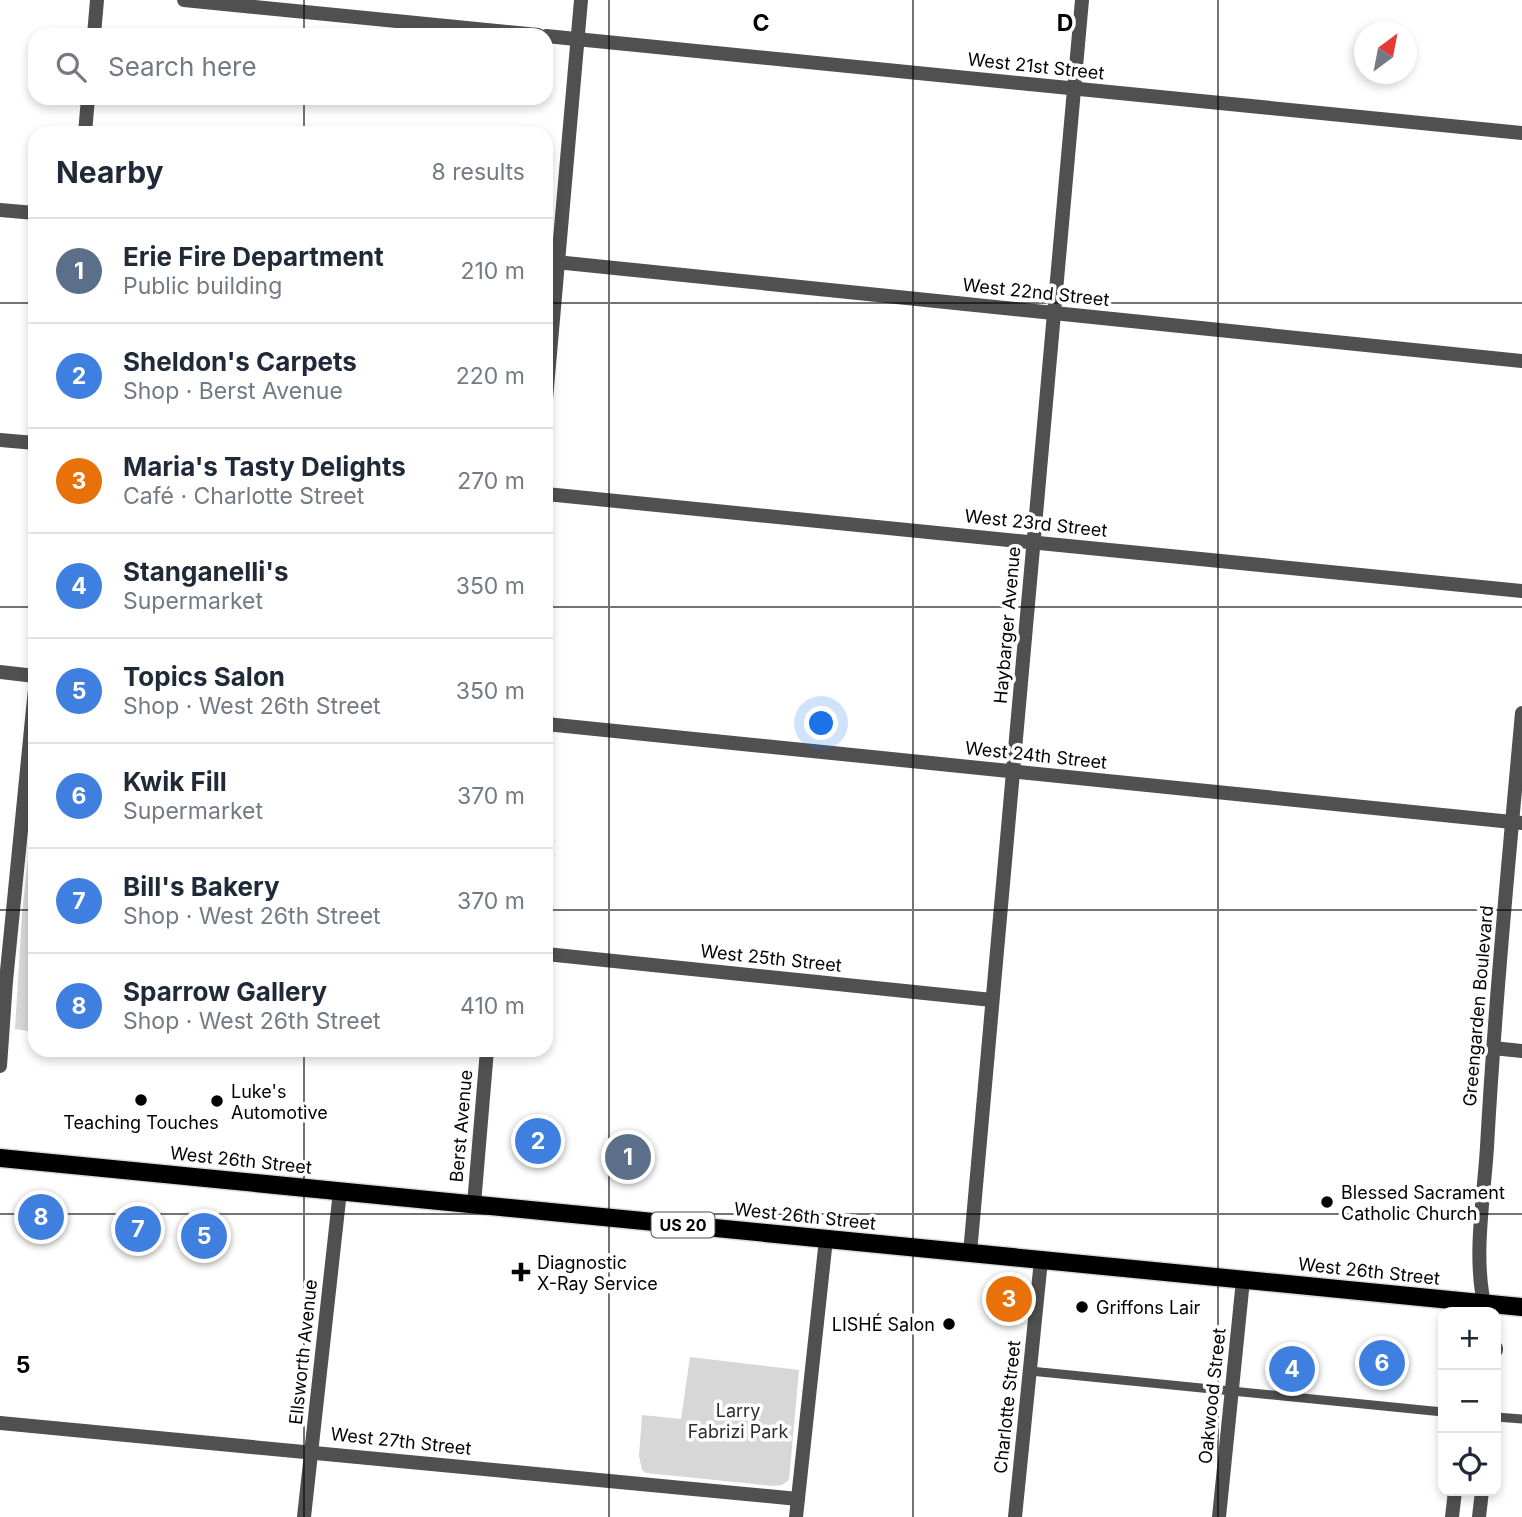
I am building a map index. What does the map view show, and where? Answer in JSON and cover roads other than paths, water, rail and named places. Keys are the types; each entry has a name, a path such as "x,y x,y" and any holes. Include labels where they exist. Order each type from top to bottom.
{"main road":[{"name":"West 26th Street","path":"0,1158 1243,1280 1467,1307"},
{"name":"West 26th Street","path":"1501,1308 1522,1307"}],"street":[{"path":"95,28 97,0"},
{"path":"184,0 467,28"},
{"path":"553,253 581,0"},
{"name":"Haybarger Avenue","path":"970,1253 1082,0"},
{"name":"West 21st Street","path":"553,37 1522,133"},
{"path":"86,126 87,105"},
{"path":"0,210 28,212"},
{"name":"West 22nd Street","path":"553,262 1522,361"},
{"path":"0,440 28,442"},
{"name":"West 23rd Street","path":"553,495 1522,591"},
{"path":"0,672 28,675"},
{"name":"Greengarden Boulevard","path":"1484,1307 1480,1279 1481,1228 1493,1048 1517,822 1522,713"},
{"name":"West 24th Street","path":"553,725 1517,822"},
{"path":"0,1066 7,911 28,744"},
{"name":"West 25th Street","path":"553,955 992,1000"},
{"path":"1493,1048 1522,1051"},
{"name":"Berst Avenue","path":"474,1204 486,1057"},
{"name":"Ellsworth Avenue","path":"304,1517 340,1191"},
{"path":"796,1517 827,1239"},
{"name":"Charlotte Street","path":"1015,1517 1041,1260"},
{"name":"Oakwood Street","path":"1219,1517 1243,1280"},
{"name":"West 27th Street","path":"0,1423 798,1499"},
{"path":"1452,1517 1454,1496"},
{"path":"1479,1517 1481,1496"}],"lane":[{"path":"1030,1371 1438,1412"},
{"path":"1501,1417 1522,1419"}],"place":[{"name":"Teaching Touches","path":"141,1100"},
{"name":"Luke's Automotive","path":"217,1101"},
{"name":"Sheldon's Carpets","path":"538,1141"},
{"name":"Erie Fire Department","path":"628,1157"},
{"name":"Blessed Sacrament Catholic Church","path":"1327,1202"},
{"name":"Sparrow Gallery","path":"41,1217"},
{"name":"Bill's Bakery","path":"138,1229"},
{"name":"Topics Salon","path":"204,1236"},
{"name":"Diagnostic X-Ray Service","path":"521,1272"},
{"name":"Maria's Tasty Delights","path":"1009,1299"},
{"name":"Griffons Lair","path":"1082,1307"},
{"name":"LISHÉ Salon","path":"949,1324"},
{"name":"Kwik Fill","path":"1382,1363"},
{"name":"Stanganelli's","path":"1292,1369"}],"park label":[{"name":"Larry Fabrizi Park","path":"738,1420"}]}
